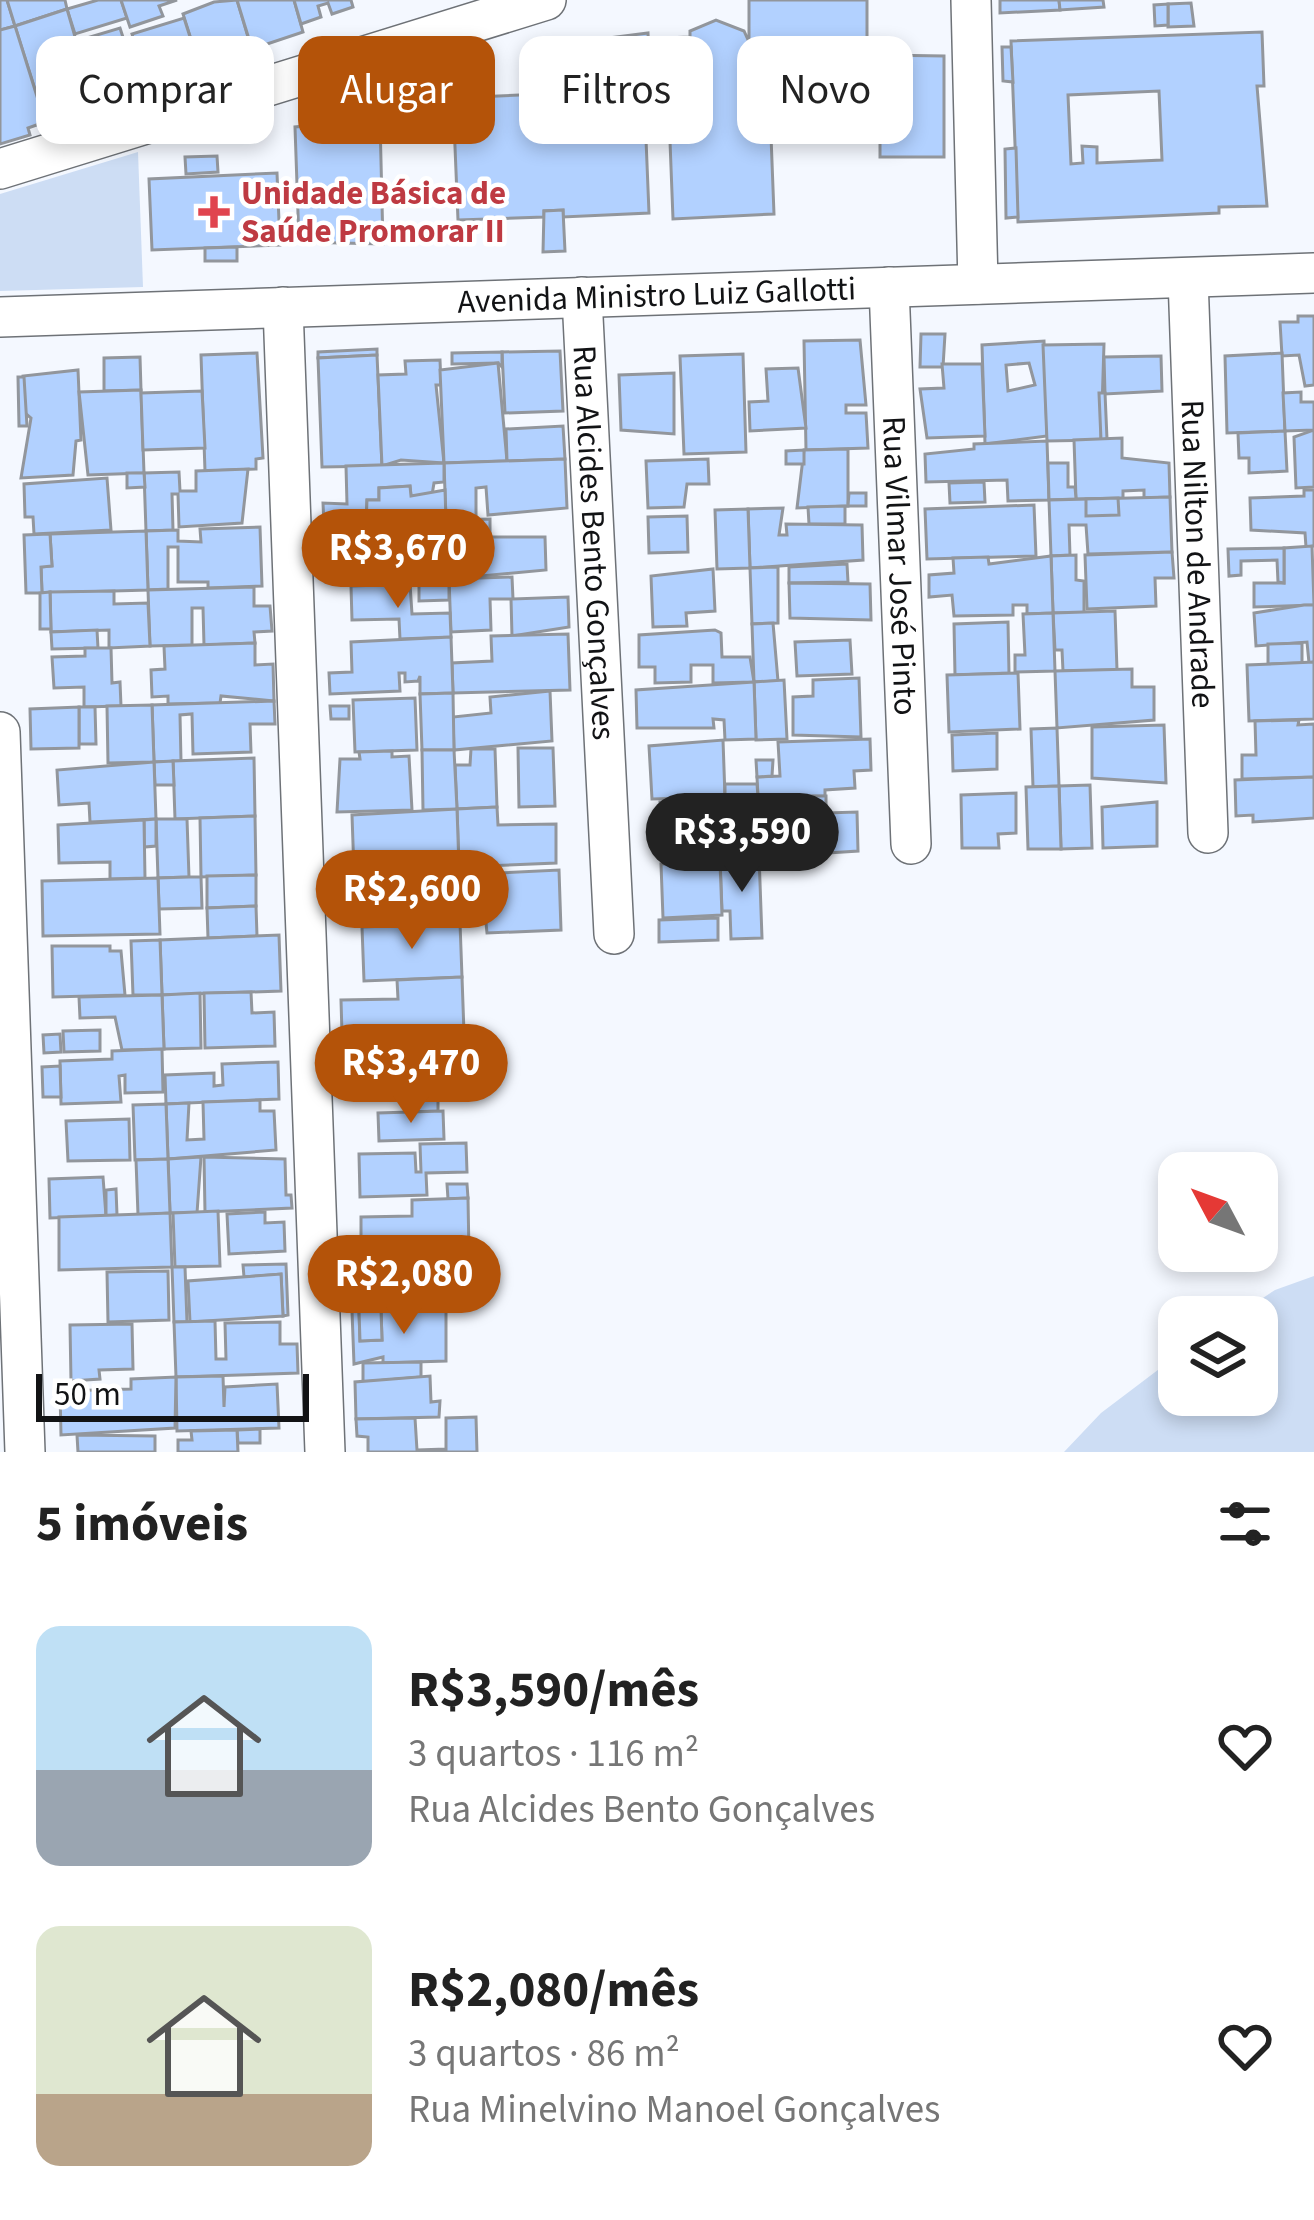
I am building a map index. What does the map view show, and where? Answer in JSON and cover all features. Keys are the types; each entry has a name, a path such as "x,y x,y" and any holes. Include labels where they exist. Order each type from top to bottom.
{"street":[{"path":"0,169 545,0"},
{"path":"971,0 977,284"},
{"name":"Avenida Ministro Luiz Gallotti","path":"0,317 1314,273"},
{"name":"Rua Nilton de Andrade","path":"1187,278 1208,832"},
{"name":"Rua Vilmar José Pinto","path":"889,287 910,844"},
{"name":"Rua Alcides Bento Gonçalves","path":"582,297 614,934"},
{"path":"283,307 325,1452"},
{"path":"0,732 25,1452"}],"shaded area":[{"path":"138,152 143,287 0,291 0,194"},
{"path":"1314,1276 1314,1452 1064,1452 1101,1413 1158,1370 1158,1416 1278,1416 1278,1296 1266,1296"}],"building":[{"path":"0,0 7,0 15,26 0,30"},
{"path":"7,0 65,0 67,9 15,26"},
{"path":"98,0 121,0 127,18 75,34 67,9"},
{"path":"121,0 177,0 159,6 163,16 130,27"},
{"path":"237,0 248,36 190,36 183,14 214,2"},
{"path":"237,0 294,0 303,32 274,42 274,36 248,36"},
{"path":"294,0 351,0 353,7 332,14 328,3 318,6 321,17 301,24"},
{"path":"749,0 867,0 867,36 749,36"},
{"path":"1000,0 1059,0 1060,10 1000,13"},
{"path":"1059,0 1103,0 1104,7 1060,10"},
{"path":"1191,3 1194,26 1168,27 1168,4"},
{"path":"1168,4 1168,25 1155,26 1154,5"},
{"path":"67,9 75,36 36,36 36,92 15,26"},
{"path":"184,18 190,36 133,36"},
{"path":"716,20 746,36 737,36 737,144 771,144 774,214 673,219 670,144 713,144 713,36 690,36 690,31"},
{"path":"15,26 36,93 36,125 28,128 30,135 0,144 0,30"},
{"path":"120,28 123,36 93,36"},
{"path":"1262,32 1264,86 1257,86 1267,206 1219,207 1219,213 1018,222 1011,41","holes":["1159,91 1162,160 1097,163 1097,147 1082,146 1083,163 1071,164 1068,95"]},
{"path":"1002,47 1011,47 1013,82 1003,81"},
{"path":"913,56 944,56 944,157 880,157 880,144 913,144"},
{"path":"519,95 519,144 646,144 649,213 563,217 563,210 544,211 544,217 458,220 455,144 495,144 495,96"},
{"path":"295,127 298,144 381,144 383,244 299,242"},
{"path":"1016,148 1018,217 1006,218 1005,149"},
{"path":"217,156 218,172 186,174 185,157"},
{"path":"277,173 280,245 152,250 149,179"},
{"path":"563,210 565,251 543,252 544,211"},
{"path":"237,247 237,261 205,261 205,248"},
{"path":"1298,316 1314,316 1314,385 1305,386 1299,355 1282,356 1280,322 1298,322"},
{"path":"921,334 945,334 943,367 920,367"},
{"path":"860,340 866,405 846,405 846,413 866,413 868,448 806,450 804,341"},
{"path":"1044,341 1047,436 985,444 982,345","holes":["1029,363 1035,385 1008,391 1006,365"]},
{"path":"1104,344 1101,440 1047,441 1043,345"},
{"path":"377,349 377,355 318,358 318,352"},
{"path":"560,351 563,411 505,413 502,352"},
{"path":"502,352 502,367 498,363 452,364 452,353"},
{"path":"257,353 263,458 256,459 256,469 205,471 201,355"},
{"path":"1282,353 1285,431 1227,433 1225,356"},
{"path":"743,354 746,452 684,454 680,356"},
{"path":"377,355 382,466 322,467 318,358"},
{"path":"1161,356 1162,391 1105,394 1104,357"},
{"path":"140,357 141,390 104,391 104,358"},
{"path":"440,360 441,385 436,385 444,463 401,460 382,466 378,375 406,374 405,361"},
{"path":"498,363 507,461 444,463 440,370"},
{"path":"942,364 982,364 985,436 927,438 920,389 944,388"},
{"path":"798,368 806,428 750,431 749,402 768,401 766,369"},
{"path":"78,370 81,440 76,441 73,475 21,478 31,418 25,413 23,376"},
{"path":"674,373 674,434 621,430 619,375"},
{"path":"18,377 24,377 27,426 19,426"},
{"path":"141,390 144,473 88,475 79,392"},
{"path":"202,391 205,448 143,450 141,393"},
{"path":"1301,392 1301,402 1314,402 1314,430 1285,431 1283,393"},
{"path":"1099,393 1105,393 1107,439 1101,440"},
{"path":"563,426 565,459 507,461 506,429"},
{"path":"1314,430 1314,487 1296,488 1294,437"},
{"path":"1285,431 1287,471 1249,473 1249,458 1239,458 1238,433"},
{"path":"1122,438 1122,458 1169,463 1170,497 1144,498 1144,490 1123,491 1123,498 1076,499 1074,440"},
{"path":"1047,441 1049,500 1008,501 1007,480 926,482 925,454 974,449 974,444"},
{"path":"848,449 848,506 797,508 804,450"},
{"path":"804,450 804,464 786,464 786,451"},
{"path":"565,459 567,508 488,515 486,487 476,488 476,520 446,520 444,463"},
{"path":"708,459 709,484 687,484 684,507 648,508 646,461"},
{"path":"444,463 444,482 434,483 432,495 411,496 410,486 379,488 379,500 367,500 366,524 324,525 323,503 347,504 346,466"},
{"path":"1048,463 1068,463 1068,487 1075,487 1076,499 1049,500"},
{"path":"248,469 242,523 179,527 178,494 172,494 173,530 146,531 144,473 179,472 180,491 196,491 196,471"},
{"path":"127,473 144,473 145,487 127,488"},
{"path":"107,478 111,530 34,534 33,517 25,517 24,484"},
{"path":"984,482 985,502 950,503 949,483"},
{"path":"410,486 411,496 445,490 446,520 366,524 367,500 379,500 379,488"},
{"path":"1304,490 1314,490 1314,546 1306,547 1305,533 1251,530 1250,498 1304,496"},
{"path":"849,493 866,493 866,506 848,506"},
{"path":"1170,497 1172,552 1088,554 1086,525 1069,525 1070,555 1051,556 1049,500"},
{"path":"1118,498 1119,515 1086,516 1086,499"},
{"path":"1034,505 1036,556 927,559 925,509"},
{"path":"845,506 845,524 809,524 808,507"},
{"path":"783,508 779,535 787,535 786,524 862,525 863,560 750,568 748,509"},
{"path":"748,509 750,568 717,569 715,510"},
{"path":"687,516 688,552 649,553 648,517"},
{"path":"490,519 490,537 545,537 546,570 449,579 446,520"},
{"path":"446,520 449,579 416,580 416,522"},
{"path":"402,522 416,522 418,565 408,566"},
{"path":"397,526 399,562 325,561 324,533"},
{"path":"260,527 262,586 208,588 208,582 178,582 178,547 168,547 168,589 148,590 146,531 178,530 178,541 201,542 200,529"},
{"path":"146,531 148,590 42,593 41,567 52,566 50,534"},
{"path":"50,534 52,566 41,567 42,593 26,593 24,535"},
{"path":"1312,546 1314,605 1254,607 1254,583 1284,583 1284,548"},
{"path":"1284,548 1284,583 1278,582 1277,560 1241,561 1241,575 1229,576 1228,549"},
{"path":"1172,552 1174,578 1155,578 1156,606 1087,609 1085,555"},
{"path":"1076,555 1076,580 1084,581 1084,613 1053,613 1051,556"},
{"path":"1051,556 1053,613 1027,614 1027,605 1013,605 1013,615 954,616 952,595 929,597 929,575 954,573 953,558 988,557 989,564"},
{"path":"344,560 344,564 399,562 399,580 326,582 325,561"},
{"path":"847,564 848,582 789,583 789,567"},
{"path":"778,567 778,623 752,624 750,568"},
{"path":"713,569 715,611 686,613 687,626 653,627 651,576"},
{"path":"512,577 513,599 568,597 569,627 512,636 511,599 490,599 491,630 451,632 449,579"},
{"path":"449,579 449,600 419,601 419,580"},
{"path":"789,583 870,584 871,620 790,618"},
{"path":"410,584 412,614 450,613 451,637 400,639 399,619 352,620 351,586"},
{"path":"254,587 254,606 270,606 272,631 254,632 255,643 204,645 203,608 192,608 192,645 150,646 148,590"},
{"path":"114,591 114,604 148,603 150,646 109,648 109,630 51,632 50,592"},
{"path":"50,592 51,629 40,629 40,593"},
{"path":"1314,605 1314,662 1309,663 1307,642 1256,646 1254,613"},
{"path":"1115,611 1117,670 1063,671 1062,650 1055,650 1053,613"},
{"path":"1053,613 1055,671 1015,672 1015,655 1025,655 1023,614"},
{"path":"1008,622 1009,673 955,675 954,624"},
{"path":"773,623 778,681 754,682 752,624"},
{"path":"97,630 98,648 52,649 51,632"},
{"path":"721,633 722,657 750,657 754,682 713,683 713,665 691,665 691,682 655,683 655,667 639,667 639,635"},
{"path":"568,634 570,690 453,693 452,663 492,661 491,636"},
{"path":"451,637 453,693 420,694 420,676 418,681 405,682 405,673 399,673 400,691 330,694 329,673 352,672 351,642"},
{"path":"850,640 852,674 797,676 795,642"},
{"path":"255,643 255,665 273,664 274,701 221,696 220,703 168,704 168,696 152,697 151,670 165,669 164,646"},
{"path":"1302,643 1302,663 1268,664 1268,644"},
{"path":"85,648 111,648 112,683 120,682 121,706 84,707 84,687 54,688 52,657 85,656"},
{"path":"1314,662 1314,719 1249,721 1247,665"},
{"path":"1132,669 1132,687 1154,687 1154,720 1057,728 1055,671"},
{"path":"1018,673 1020,729 949,732 947,675"},
{"path":"859,678 861,737 793,735 793,697 813,696 813,680"},
{"path":"784,680 787,739 756,740 754,682"},
{"path":"754,682 756,739 725,740 724,720 713,719 714,728 637,728 636,690"},
{"path":"550,691 552,741 454,750 453,717 491,713 490,697"},
{"path":"453,693 454,750 422,750 420,694"},
{"path":"415,698 417,750 355,752 353,700"},
{"path":"274,701 275,724 250,724 251,752 193,754 192,714 180,715 181,761 154,762 152,705"},
{"path":"152,705 154,762 108,763 107,706"},
{"path":"330,706 349,706 349,719 331,719"},
{"path":"79,707 95,707 96,744 79,744"},
{"path":"79,707 79,748 31,749 30,709"},
{"path":"1299,720 1298,725 1314,724 1314,777 1242,779 1242,755 1256,755 1255,721"},
{"path":"1164,725 1166,783 1092,778 1092,727"},
{"path":"1057,728 1059,786 1033,787 1031,729"},
{"path":"997,733 997,769 953,771 952,735"},
{"path":"870,739 871,770 854,771 855,788 825,790 825,796 758,797 757,777 780,776 778,742"},
{"path":"723,740 725,797 652,799 649,746"},
{"path":"518,748 553,748 555,806 519,807"},
{"path":"471,749 495,749 497,807 457,809 455,765 470,765"},
{"path":"422,750 454,750 457,809 423,810"},
{"path":"392,751 392,757 409,756 412,810 337,812 340,759 360,759 359,752"},
{"path":"254,758 255,816 175,819 173,761"},
{"path":"756,760 773,760 772,776 757,777"},
{"path":"173,761 174,785 155,785 154,762"},
{"path":"154,762 156,819 90,822 89,803 59,805 57,770"},
{"path":"1314,777 1314,818 1253,822 1253,815 1236,816 1235,780"},
{"path":"725,784 757,784 758,797 725,797"},
{"path":"1090,785 1092,848 1061,849 1059,786"},
{"path":"1059,786 1061,849 1028,849 1026,787"},
{"path":"1016,793 1016,833 998,834 999,848 962,848 961,795"},
{"path":"795,796 826,796 826,813 857,812 858,851 797,855"},
{"path":"758,797 759,855 662,860 660,802 696,801 698,821 711,820 711,832 724,832 722,798"},
{"path":"758,797 778,797 779,821 771,821 771,827 789,827 790,860 760,860"},
{"path":"1157,802 1157,846 1103,848 1102,807"},
{"path":"497,807 498,825 556,824 556,863 459,867 457,809"},
{"path":"457,809 459,867 430,869 430,856 410,857 411,870 354,872 352,815"},
{"path":"255,816 256,875 201,877 200,818"},
{"path":"156,819 187,819 189,877 158,878"},
{"path":"156,819 156,846 144,847 144,820"},
{"path":"144,820 145,878 110,879 110,862 59,863 58,825"},
{"path":"759,855 762,938 731,939 730,911 722,911 720,857"},
{"path":"720,862 722,915 663,918 661,864"},
{"path":"499,866 499,873 481,874 478,886 466,886 464,867"},
{"path":"459,867 459,892 451,892 452,924 401,925 400,880 394,880 394,870"},
{"path":"559,870 561,930 487,933 481,874"},
{"path":"256,875 256,906 207,908 207,876"},
{"path":"201,877 202,908 159,909 158,878"},
{"path":"158,878 160,934 43,936 42,881"},
{"path":"256,906 257,936 208,938 207,908"},
{"path":"718,918 718,940 659,942 659,920"},
{"path":"460,923 462,977 364,981 362,927"},
{"path":"279,935 281,991 162,995 160,940"},
{"path":"160,940 162,995 133,995 131,941"},
{"path":"52,946 110,946 110,951 121,951 125,995 53,997"},
{"path":"462,977 464,1033 431,1034 431,1027 342,1034 341,1000 398,999 397,980"},
{"path":"251,992 252,1013 274,1012 275,1046 205,1048 204,993"},
{"path":"200,993 201,1048 164,1049 162,995"},
{"path":"162,995 164,1049 122,1050 115,1017 80,1018 79,997"},
{"path":"100,1030 100,1051 64,1052 63,1031"},
{"path":"60,1034 61,1052 44,1053 43,1035"},
{"path":"439,1036 439,1047 464,1046 464,1066 440,1066 441,1088 371,1090 369,1037"},
{"path":"345,1037 369,1037 369,1056 347,1058"},
{"path":"162,1049 163,1092 125,1093 125,1075 119,1076 121,1102 61,1104 60,1061 112,1059 112,1051"},
{"path":"278,1062 279,1099 166,1104 165,1075 214,1073 214,1086 223,1085 222,1064"},
{"path":"60,1066 61,1097 43,1097 42,1067"},
{"path":"438,1096 438,1111 409,1112 408,1097"},
{"path":"260,1100 260,1111 274,1111 276,1150 168,1159 166,1104 189,1103 187,1140 204,1139 203,1102"},
{"path":"166,1104 168,1159 135,1160 133,1105"},
{"path":"443,1111 444,1139 379,1141 378,1113"},
{"path":"129,1119 130,1160 68,1161 66,1121"},
{"path":"466,1143 467,1172 426,1173 427,1195 360,1197 359,1154 415,1153 416,1172 421,1172 420,1144"},
{"path":"201,1157 197,1213 170,1213 168,1159"},
{"path":"204,1157 285,1159 286,1195 291,1195 292,1208 205,1212"},
{"path":"168,1159 170,1213 138,1215 136,1160"},
{"path":"103,1177 106,1216 50,1218 49,1179"},
{"path":"447,1184 467,1184 468,1198 448,1199"},
{"path":"116,1189 117,1215 106,1216 106,1190"},
{"path":"468,1198 469,1254 361,1255 361,1217 412,1216 412,1200"},
{"path":"218,1211 220,1266 175,1267 173,1213"},
{"path":"265,1212 265,1223 284,1222 285,1251 229,1254 227,1214"},
{"path":"170,1213 172,1267 59,1270 59,1217"},
{"path":"443,1254 443,1267 407,1268 407,1255"},
{"path":"286,1264 288,1315 283,1316 281,1274 244,1277 243,1265"},
{"path":"172,1267 185,1267 187,1322 174,1322"},
{"path":"443,1267 444,1288 470,1288 471,1309 364,1311 363,1269"},
{"path":"168,1271 169,1320 108,1322 107,1272"},
{"path":"281,1274 283,1316 190,1322 188,1281"},
{"path":"446,1309 446,1361 383,1363 383,1357 354,1364 352,1311 359,1311 360,1341 382,1340 381,1310"},
{"path":"381,1310 382,1340 360,1341 359,1311"},
{"path":"215,1321 216,1359 226,1359 225,1323 280,1322 280,1344 297,1344 298,1373 176,1377 174,1322"},
{"path":"132,1324 133,1369 99,1370 100,1379 71,1381 70,1325"},
{"path":"421,1362 421,1377 363,1382 363,1363"},
{"path":"223,1376 224,1407 225,1387 277,1384 279,1428 177,1431 176,1377"},
{"path":"430,1376 431,1402 440,1401 439,1417 356,1419 355,1382"},
{"path":"176,1377 175,1428 61,1435 60,1391 131,1389 131,1379"},
{"path":"476,1417 477,1452 368,1452 368,1437 357,1436 356,1419 415,1418 417,1450 446,1449 446,1418"},
{"path":"260,1429 260,1443 238,1443 237,1430"},
{"path":"237,1430 238,1452 178,1452 178,1440 192,1440 191,1431"},
{"path":"77,1435 155,1436 155,1452 78,1452"}],"place":[{"name":"Unidade Básica de Saúde Promorar II","path":"214,212"}]}
